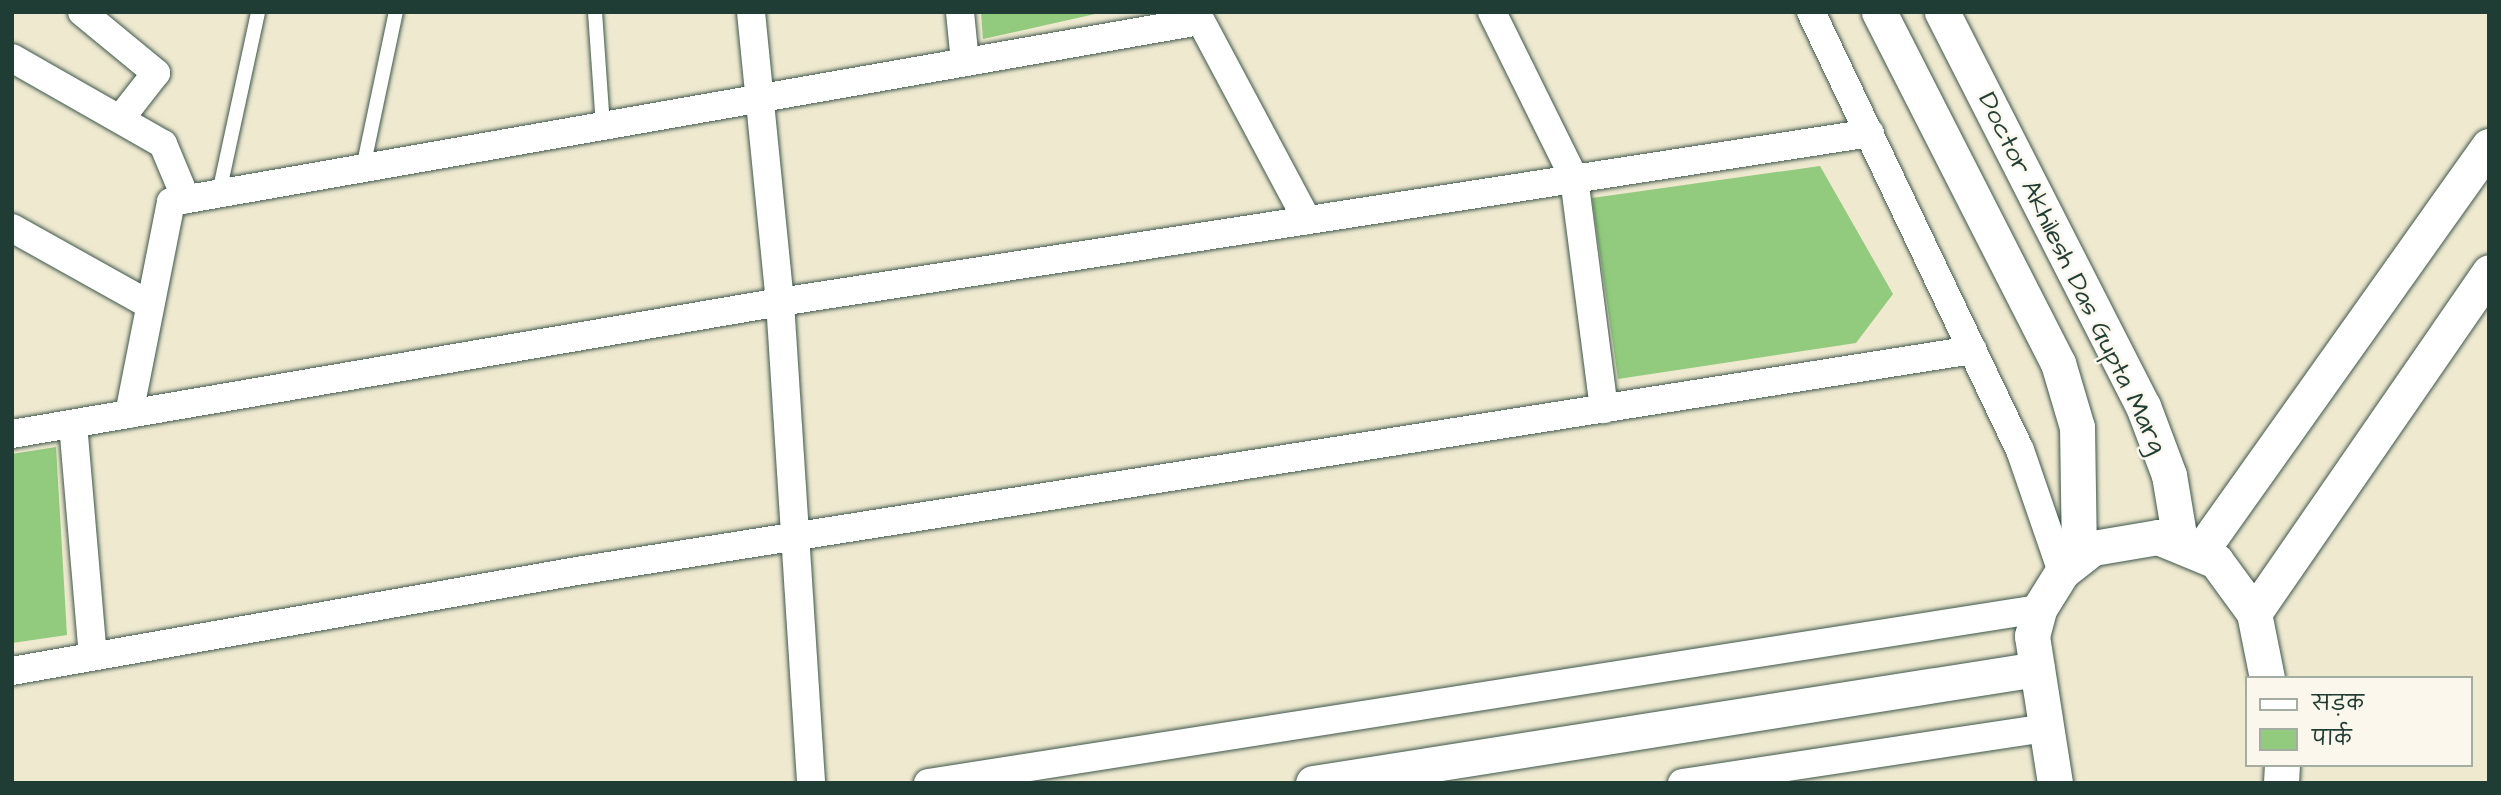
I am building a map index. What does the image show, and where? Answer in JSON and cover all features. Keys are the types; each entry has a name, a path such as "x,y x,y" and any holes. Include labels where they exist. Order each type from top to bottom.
{"street":[{"path":"82,12 156,73 120,119"},
{"path":"751,12 780,302 811,783"},
{"path":"960,12 965,62"},
{"path":"1492,12 1574,178 1604,409"},
{"path":"1811,12 1973,350 2071,564"},
{"name":"Doctor Akhilesh Das Gupta Marg","path":"1879,12 2058,363 2077,427 2071,564"},
{"name":"Doctor Akhilesh Das Gupta Marg","path":"1942,12 2143,406 2169,475 2190,547"},
{"path":"129,414 171,202 965,62 1198,16 1307,220"},
{"path":"12,58 163,144 186,199"},
{"path":"12,434 780,302 1870,133"},
{"path":"2190,547 2489,146"},
{"path":"12,228 150,305"},
{"path":"2254,612 2489,272"},
{"path":"12,671 795,537 1973,350"},
{"path":"73,424 93,656"},
{"path":"2055,783 2032,636 2039,609 2071,564 2129,537 2190,547 2226,569 2254,612 2267,676"},
{"path":"928,783 2039,609"},
{"path":"1313,783 2037,669"},
{"path":"1682,783 2046,728"}],"lane":[{"path":"219,193 258,12"},
{"path":"363,168 396,12"},
{"path":"595,12 603,126"}],"green space":[{"path":"981,12 1104,12 983,39"},
{"path":"1820,166 1893,294 1856,343 1618,379 1592,198"},
{"path":"56,447 67,635 12,643 12,454"}]}
